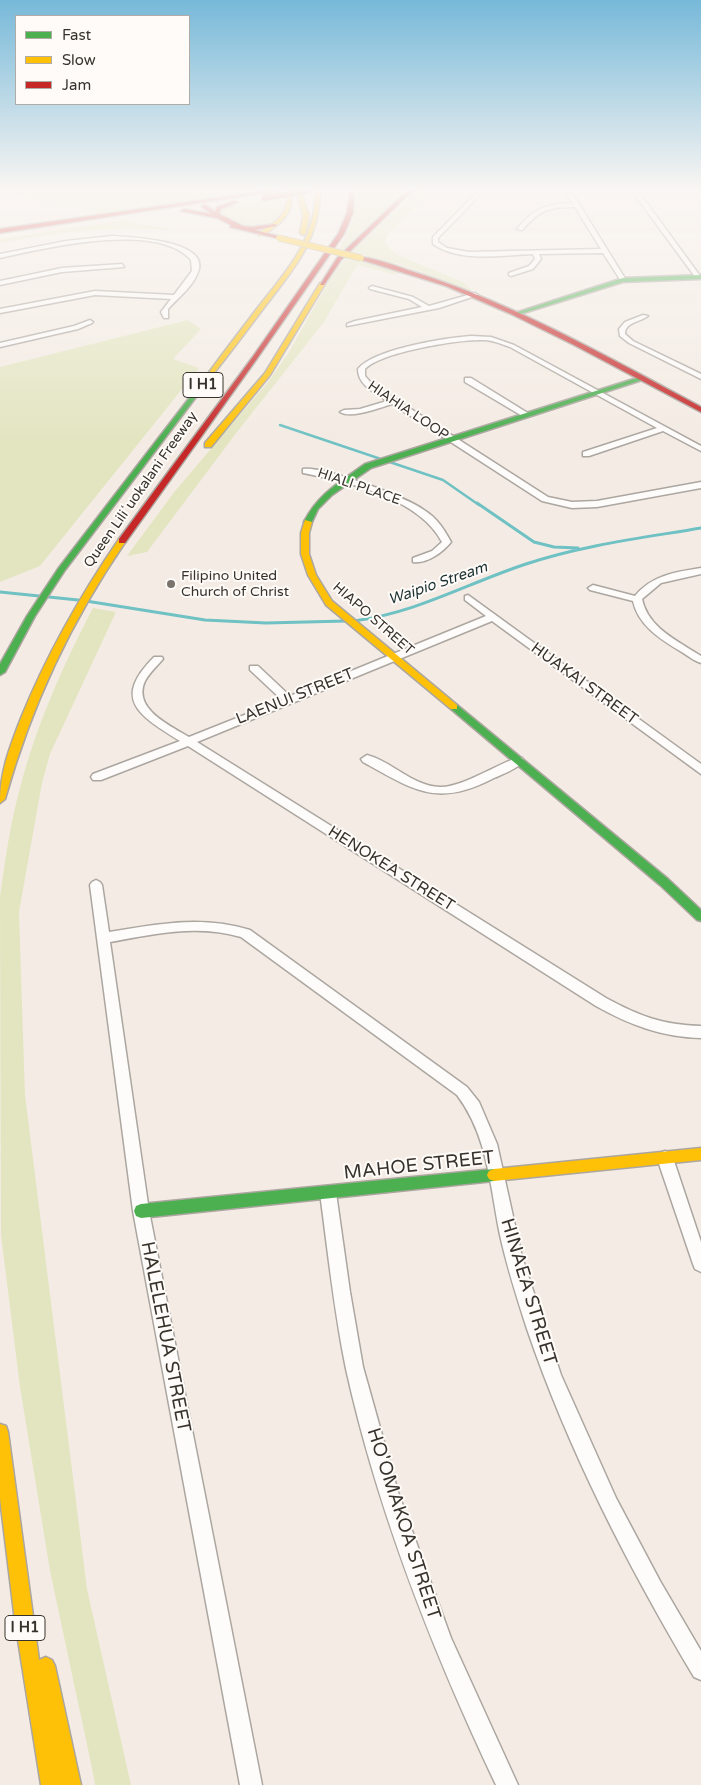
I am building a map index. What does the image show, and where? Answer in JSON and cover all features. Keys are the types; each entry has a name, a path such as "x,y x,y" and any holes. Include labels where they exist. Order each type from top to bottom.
{"main road":[{"path":"93,527 173,412 277,274"},
{"name":"Queen Liliʻuokalani Freeway","path":"0,672 31,616 62,569 287,274"},
{"name":"Queen Liliʻuokalani Freeway","path":"0,799 9,763 25,716 45,669 74,615 100,573 254,360 312,274"},
{"path":"121,543 268,374 327,274"},
{"path":"418,274 475,295 515,314 701,410"},
{"path":"515,314 622,280 700,279"},
{"name":"HIAPO STREET","path":"640,379 379,462 344,480 319,504 306,525 303,544 307,568 314,583 340,614 664,882 701,916"},
{"name":"MAHOE STREET","path":"141,1211 701,1154"},
{"name":"I H1","path":"0,1432 24,1621 51,1785"},
{"path":"5,1471 35,1616"},
{"path":"44,1655 71,1785"}],"street":[{"path":"0,283 41,274"},
{"path":"166,317 165,308 194,274"},
{"path":"619,274 622,280"},
{"path":"372,288 411,298 428,308"},
{"path":"0,311 95,293 174,297"},
{"path":"349,325 428,308 475,295"},
{"path":"646,316 627,323 622,329 622,335 631,342 701,377"},
{"path":"0,345 76,328 90,322"},
{"name":"HIAHIA LOOP","path":"701,450 512,346 495,340 478,338 460,339 385,354 366,363 361,371 362,379 393,401 534,493 562,504 597,504 701,485"},
{"path":"468,380 526,415"},
{"path":"344,412 361,411 393,401"},
{"path":"586,454 662,429"},
{"name":"HIALI PLACE","path":"306,471 320,471 398,498 424,513 439,526 448,542 435,553 416,560"},
{"path":"636,599 651,583 662,578 701,571"},
{"path":"593,588 636,599"},
{"name":"HUAKAI STREET","path":"468,598 701,770"},
{"path":"636,599 637,607 647,622 701,660"},
{"name":"LAENUI STREET","path":"96,777 188,742 493,617"},
{"name":"HENOKEA STREET","path":"158,659 143,673 137,692 137,700 141,709 154,720 607,1006 638,1022 658,1029 701,1032"},
{"path":"254,668 288,700"},
{"path":"367,759 410,782 429,790 439,791 467,786 518,762"},
{"name":"HALELEHUA STREET","path":"96,885 141,1211 252,1785"},
{"name":"HINAEA STREET","path":"102,938 194,925 216,925 245,933 462,1090 472,1101 482,1120 511,1247 536,1330 574,1429 637,1559 701,1670"},
{"path":"665,1158 680,1208 701,1264"},
{"name":"HO'OMAKOA STREET","path":"328,1192 348,1331 360,1389 385,1485 445,1650 507,1785"}],"green space":[{"path":"333,274 352,274 324,322 237,432 147,552 127,556 175,491 268,382 289,352"},
{"path":"426,274 444,274 465,283 471,289 469,290"},
{"path":"188,320 201,329 173,359 199,368 40,566 0,582 0,367"},
{"path":"93,608 116,612 50,754 42,783 19,912 25,1095 87,1589 131,1785 95,1785 50,1571 20,1387 1,1235 0,897 16,802 26,765 42,719 61,674"}],"waterway":[{"path":"280,425 443,480 479,505"},
{"path":"477,503 534,542 554,547 578,548"},
{"name":"Waipio Stream","path":"354,621 377,617 442,597 547,557 613,543 701,528"},
{"name":"Waipio Stream","path":"0,592 78,600"},
{"name":"Waipio Stream","path":"86,601 205,620 266,623 346,621"}],"traffic: fast":[{"path":"515,314 623,280 701,277"},
{"path":"0,672 31,616 62,569 212,372"},
{"path":"308,522 315,508 329,493 368,466 640,379"},
{"path":"454,707 664,882 701,917"},
{"path":"141,1211 494,1175"}],"traffic: slow":[{"path":"212,372 287,274"},
{"path":"208,445 268,374 322,284"},
{"path":"308,522 305,533 305,554 312,575 329,603 454,707"},
{"path":"0,799 21,730 49,664 83,601 122,541"},
{"path":"494,1175 701,1154"},
{"path":"0,1432 24,1621 51,1785"},
{"path":"46,1666 71,1785"}],"traffic: jam":[{"path":"122,541 313,274"},
{"path":"322,284 329,274"},
{"path":"414,274 481,298 545,327 701,410"}],"place":[{"name":"Filipino United Church of Christ","path":"171,584"}]}
